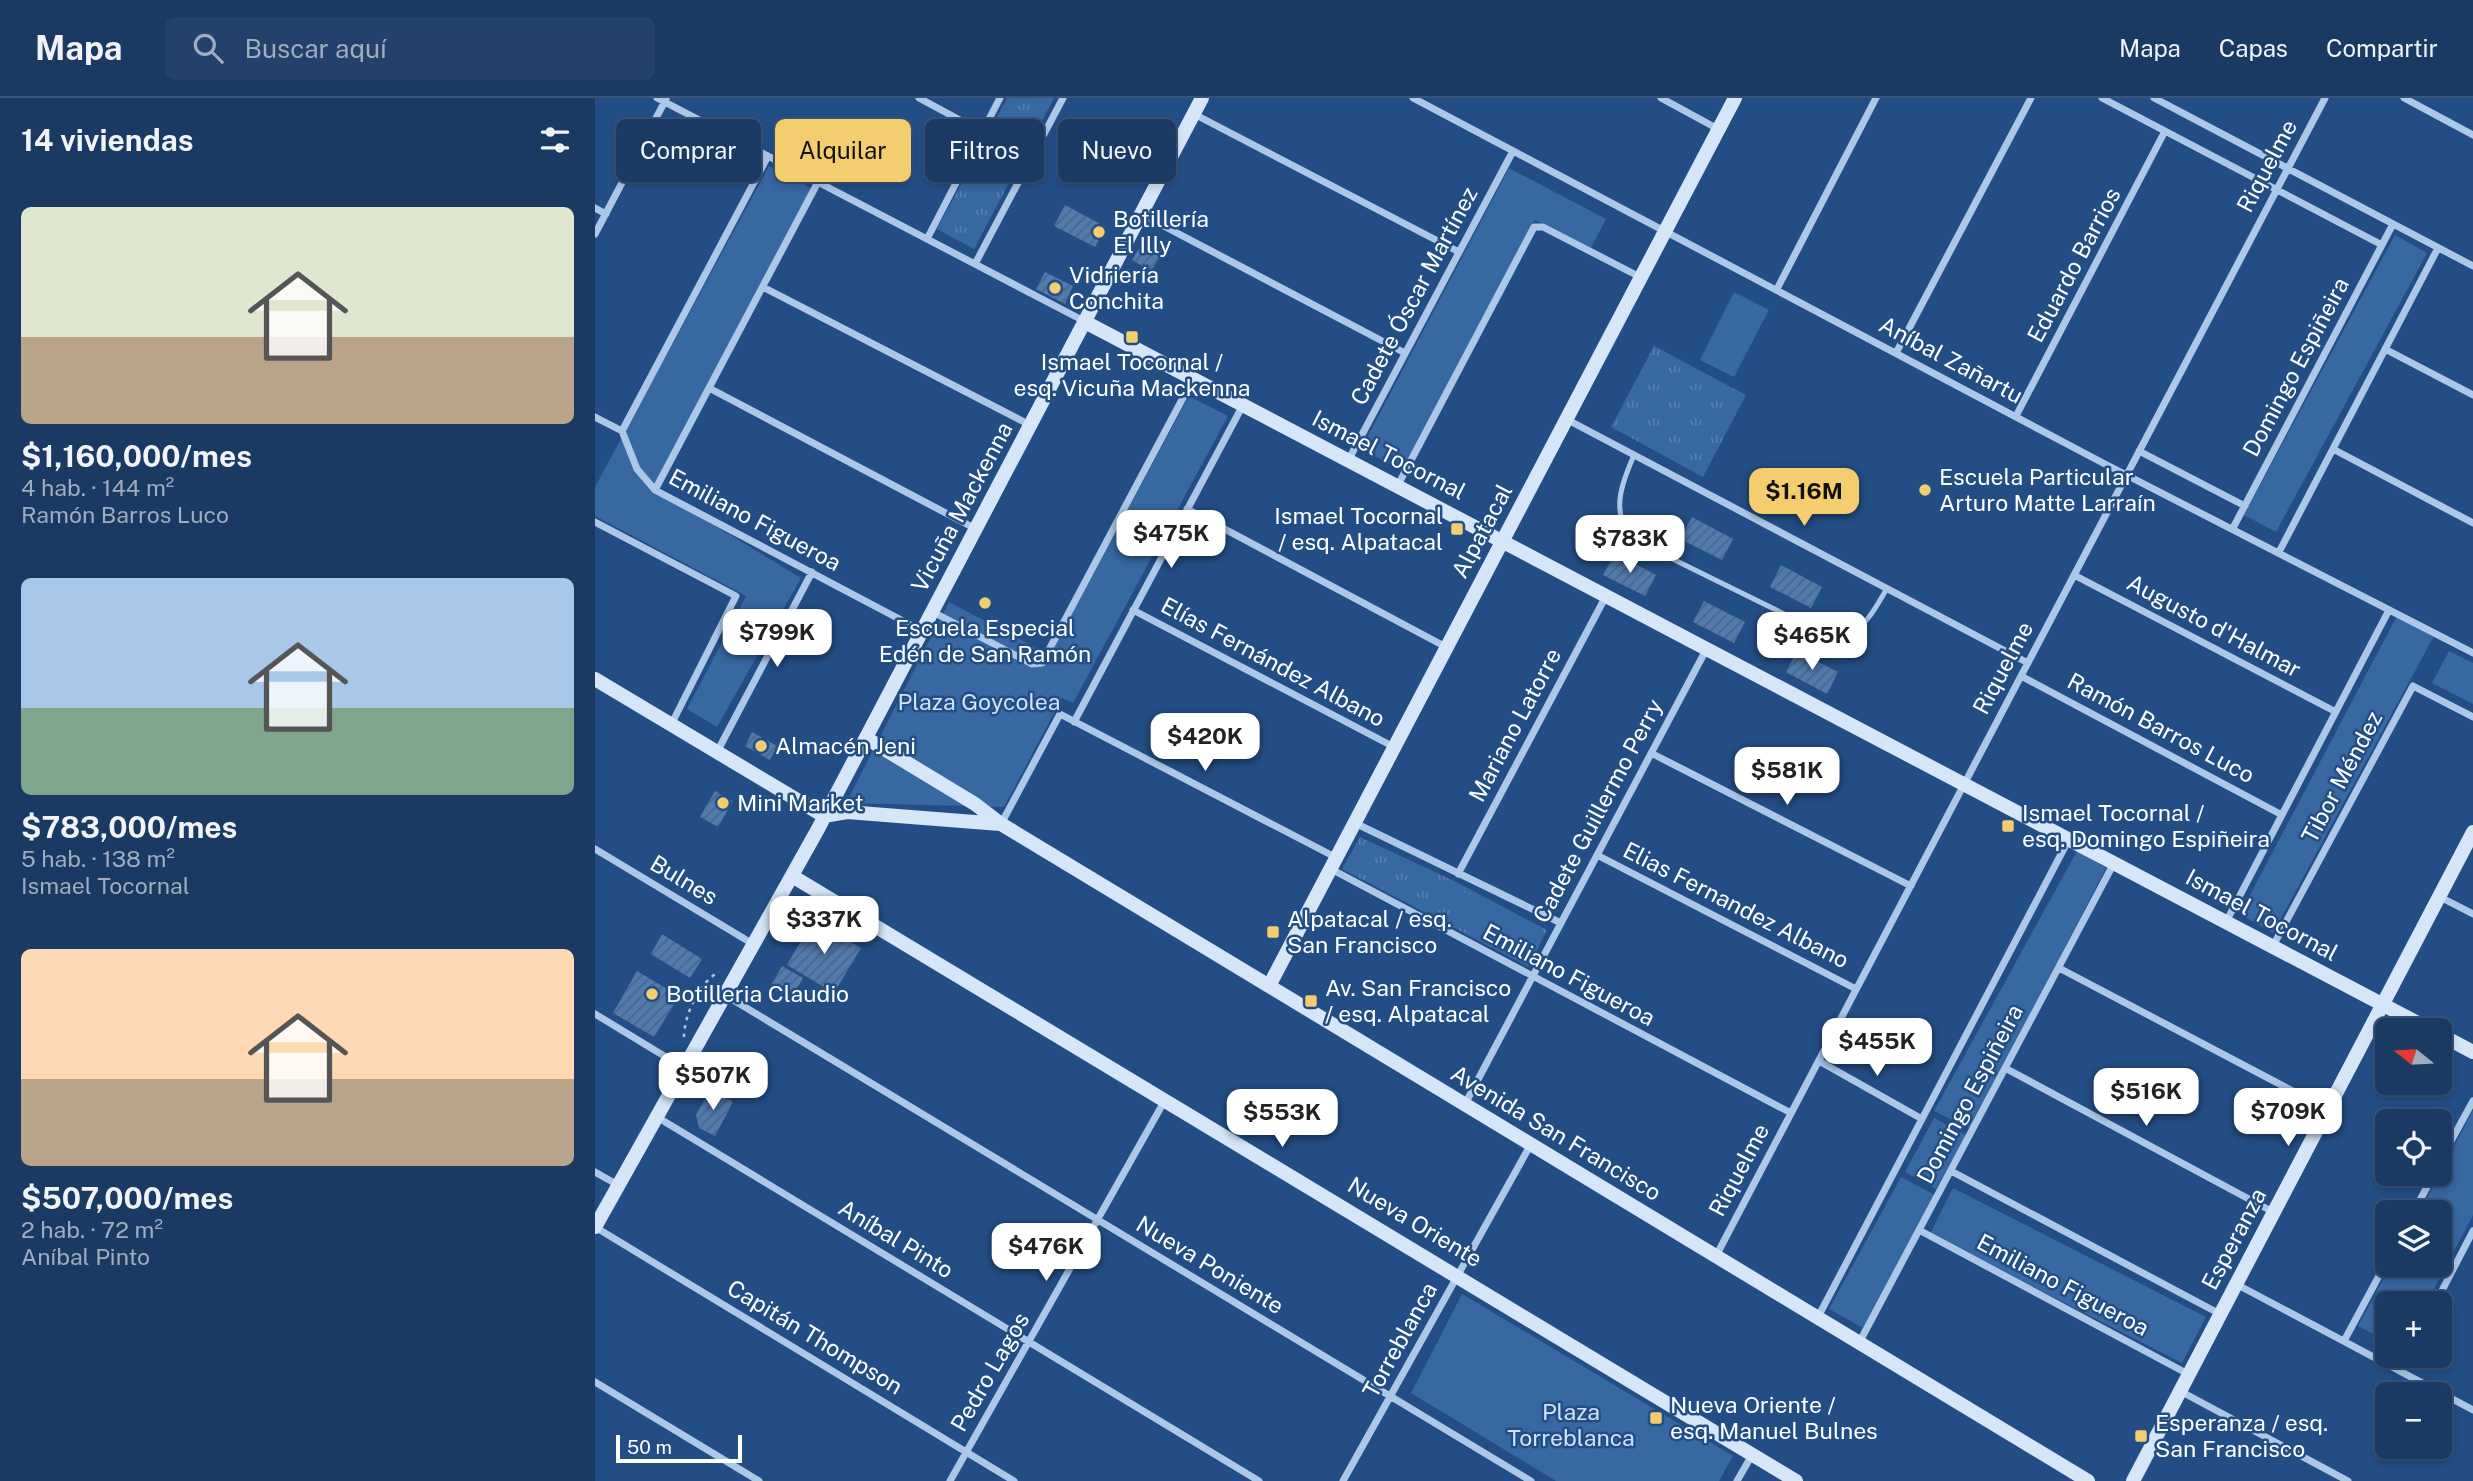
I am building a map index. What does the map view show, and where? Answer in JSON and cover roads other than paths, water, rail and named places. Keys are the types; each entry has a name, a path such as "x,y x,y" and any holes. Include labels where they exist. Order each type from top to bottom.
{"main road":[{"name":"Vicuña Mackenna","path":"595,1227 792,876 1202,98"},
{"name":"Alpatacal","path":"1269,986 1735,98"},
{"name":"Ismael Tocornal","path":"1085,321 2409,1018"},
{"path":"595,679 824,816"},
{"name":"Avenida San Francisco","path":"866,738 975,804 1001,824 2088,1481"},
{"name":"Avenida San Francisco","path":"824,816 847,812 1001,824"},
{"name":"Esperanza","path":"2133,1481 2473,832"},
{"name":"Nueva Oriente","path":"792,876 1796,1481"},
{"path":"2452,1041 2473,1052"}],"street":[{"path":"919,98 959,119"},
{"path":"988,119 999,98"},
{"path":"975,264 1063,98"},
{"name":"Aníbal Zañartu","path":"1413,98 2473,653"},
{"path":"1661,98 1719,129"},
{"path":"1776,289 1876,98"},
{"path":"1896,353 2031,98"},
{"path":"2102,98 2382,245"},
{"path":"2154,98 2473,267"},
{"name":"Riquelme","path":"1716,1256 2325,98"},
{"path":"2404,98 2473,135"},
{"path":"595,234 662,99"},
{"name":"Ismael Tocornal","path":"662,99 1085,321"},
{"path":"1193,114 1459,252"},
{"name":"Eduardo Barrios","path":"2016,416 2165,131"},
{"name":"Cadete Óscar Martínez","path":"1349,460 1513,150"},
{"path":"595,417 622,431 768,156"},
{"path":"927,239 956,182"},
{"path":"655,490 818,183"},
{"path":"595,208 605,214"},
{"path":"1141,214 1405,353"},
{"name":"Domingo Espiñeira","path":"2233,528 2393,224"},
{"path":"1398,485 1534,227 1543,227 1641,278"},
{"path":"2279,552 2438,248"},
{"path":"763,287 1030,426"},
{"path":"2385,349 2473,395"},
{"path":"933,612 1032,664 1042,663 1194,379"},
{"path":"709,388 976,530"},
{"path":"1074,722 1243,405"},
{"path":"1566,419 2028,663"},
{"name":"Emiliano Figueroa","path":"622,431 638,470 655,490 923,631"},
{"path":"2333,449 2473,523"},
{"path":"2139,451 2245,506"},
{"path":"1187,509 1447,647"},
{"path":"595,522 736,596 671,724"},
{"path":"717,752 812,572"},
{"name":"Augusto d'Halmar","path":"2074,575 2336,712"},
{"name":"Mariano Latorre","path":"1458,874 1606,594"},
{"name":"Elías Fernández Albano","path":"1133,610 1394,747"},
{"name":"Tibor Méndez","path":"2226,922 2389,610"},
{"name":"Cadete Guillermo Perry","path":"1465,1104 1707,648"},
{"name":"Ramón Barros Luco","path":"2021,676 2282,815"},
{"name":"Tibor Méndez","path":"2273,946 2413,686 2473,717"},
{"name":"Emiliano Figueroa","path":"1001,824 1060,715 1334,863 1532,978 1791,1113"},
{"path":"1651,753 1910,886"},
{"name":"Emiliano Figueroa","path":"1355,823 1560,923"},
{"name":"Domingo Espiñeira","path":"1818,1317 2069,839"},
{"name":"Bulnes","path":"595,849 754,945"},
{"name":"Elias Fernandez Albano","path":"1597,855 1856,989"},
{"name":"Domingo Espiñeira","path":"1859,1343 2115,863"},
{"path":"2439,897 2473,915"},
{"path":"2059,968 2327,1110"},
{"name":"Nueva Poniente","path":"725,995 1531,1481"},
{"path":"595,1014 684,1069"},
{"path":"1819,1061 1922,1119"},
{"path":"2005,1068 2274,1212"},
{"name":"Pedro Lagos","path":"950,1481 1166,1100"},
{"path":"2452,1139 2473,1101"},
{"name":"Aníbal Pinto","path":"657,1117 1259,1481"},
{"name":"Torreblanca","path":"1343,1481 1531,1144"},
{"name":"Emiliano Figueroa","path":"1951,1171 2220,1315"},
{"path":"595,1172 618,1186"},
{"name":"Capitán Thompson","path":"595,1227 1014,1481"},
{"name":"Emiliano Figueroa","path":"1919,1230 2189,1375"},
{"path":"2442,1291 2473,1231"},
{"path":"2344,1341 2378,1277"},
{"path":"2236,1284 2473,1409"},
{"path":"595,1382 759,1481"},
{"path":"2180,1391 2348,1481"},
{"path":"1737,1481 1752,1454"}],"lane":[{"path":"1634,455 1618,502 1620,520 1638,542 1833,638 1852,634 1864,627 1887,588"}],"place":[{"name":"Botillería El Illy","path":"1099,232"},
{"name":"Vidriería Conchita","path":"1055,288"},
{"name":"Ismael Tocornal / esq. Vicuña Mackenna","path":"1132,337"},
{"name":"Escuela Particular Arturo Matte Larraín","path":"1925,490"},
{"name":"Ismael Tocornal / esq. Alpatacal","path":"1457,529"},
{"name":"Escuela Especial Edén de San Ramón","path":"985,603"},
{"name":"Almacén Jeni","path":"761,746"},
{"name":"Mini Market","path":"723,803"},
{"name":"Ismael Tocornal / esq. Domingo Espiñeira","path":"2008,826"},
{"name":"Alpatacal / esq. San Francisco","path":"1273,932"},
{"name":"Botilleria Claudio","path":"652,994"},
{"name":"Av. San Francisco / esq. Alpatacal","path":"1311,1001"},
{"name":"Nueva Oriente / esq. Manuel Bulnes","path":"1656,1418"},
{"name":"Esperanza / esq. San Francisco","path":"2141,1436"}],"park label":[{"name":"Plaza Goycolea","path":"979,702"},
{"name":"Plaza Torreblanca","path":"1571,1425"}]}
